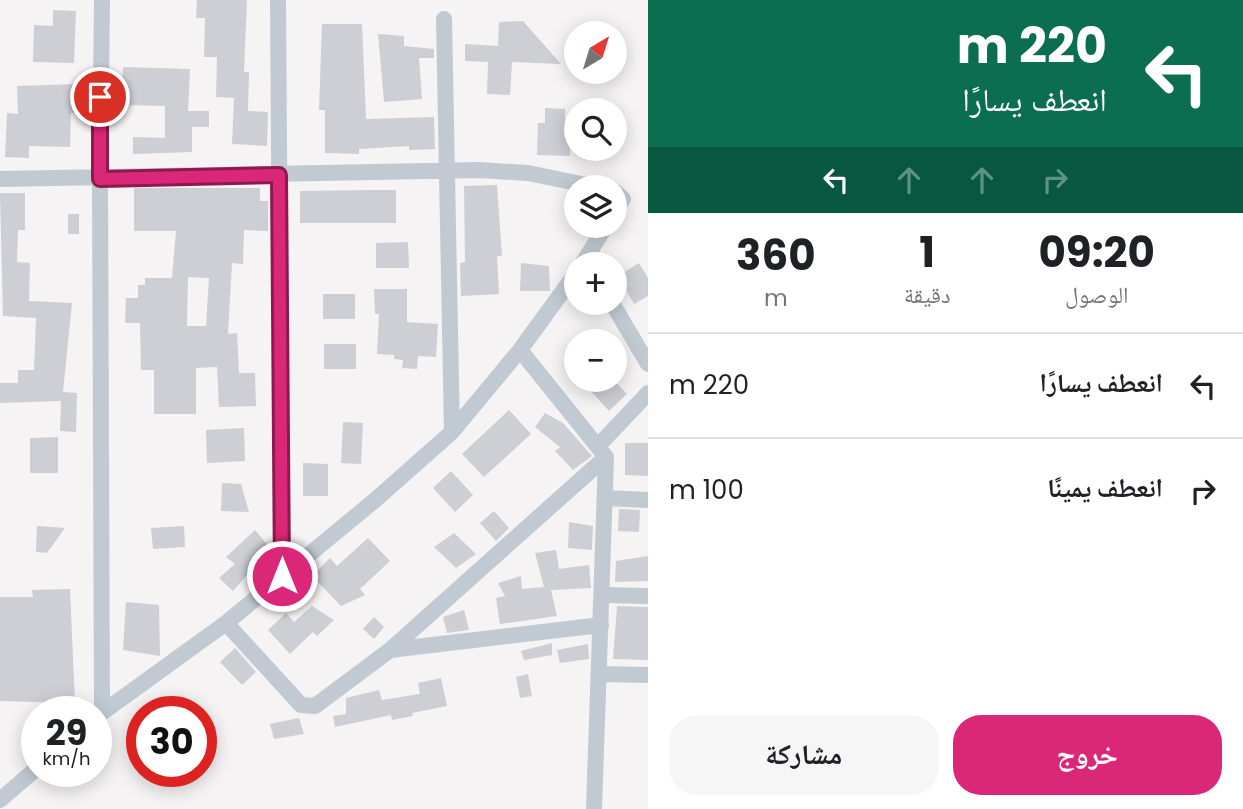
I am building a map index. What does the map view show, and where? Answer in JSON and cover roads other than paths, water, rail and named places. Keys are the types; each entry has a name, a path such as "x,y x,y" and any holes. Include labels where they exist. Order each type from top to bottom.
{"street":[{"path":"99,696 102,0"},
{"path":"278,0 282,576"},
{"path":"444,19 452,432"},
{"path":"0,179 479,170 528,173 564,180"},
{"path":"112,706 226,623 374,502 452,432 520,350 564,290"},
{"path":"619,315 648,364"},
{"path":"520,350 603,451 605,498 594,809"},
{"path":"226,623 301,705 315,706 390,650 603,451 648,393"},
{"path":"605,498 648,500"},
{"path":"602,595 648,596"},
{"path":"390,650 601,625"},
{"path":"599,674 648,675"},
{"path":"0,800 21,782"}]}
